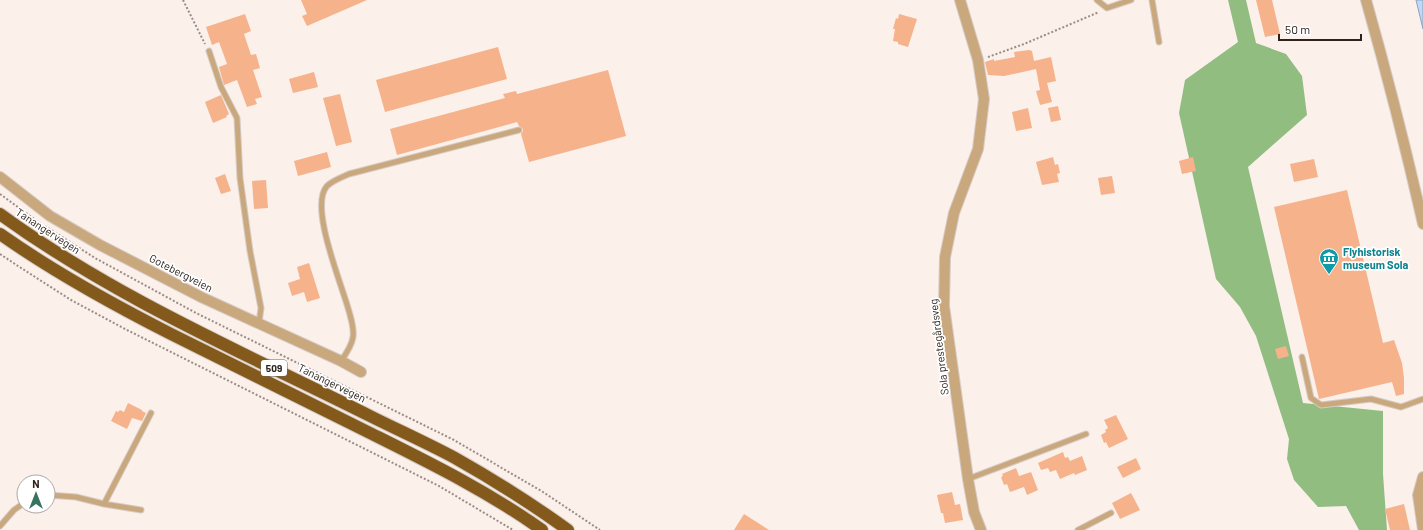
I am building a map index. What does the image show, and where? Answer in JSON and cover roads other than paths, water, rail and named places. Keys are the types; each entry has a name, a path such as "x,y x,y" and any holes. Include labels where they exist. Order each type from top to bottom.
{"highway":[{"name":"Tanangervegen","path":"0,214 36,240 87,272 195,329 454,458 538,508 568,530"},
{"name":"509","path":"0,234 27,253 86,289 194,346 447,472 491,497 542,530"}],"street":[{"name":"Sola prestegårdsveg","path":"960,0 978,60 984,99 978,149 954,213 945,258 944,306 968,479 974,512 981,530"},
{"path":"1366,0 1395,105 1423,224"},
{"name":"Gotebergveien","path":"0,177 50,216 100,245 201,297 341,361 361,372"},
{"path":"1423,477 1418,495 1423,530"}],"lane":[{"path":"1097,0 1107,8 1131,0"},
{"path":"1152,0 1159,42"},
{"path":"208,51 221,87 237,118 240,178 250,251 261,308 259,323"},
{"path":"341,361 354,337 347,302 334,264 323,221 321,205 322,194 328,185 348,174 519,130"},
{"path":"1302,357 1311,398 1321,405 1371,399 1401,407 1423,400"},
{"path":"104,504 151,413"},
{"path":"968,479 1086,434"},
{"path":"56,496 141,510"},
{"path":"0,526 16,509"},
{"path":"1078,530 1111,513"}],"water":[{"path":"1416,0 1423,0 1423,29"}],"place":[{"name":"Flyhistorisk museum Sola","path":"1329,275"}]}
